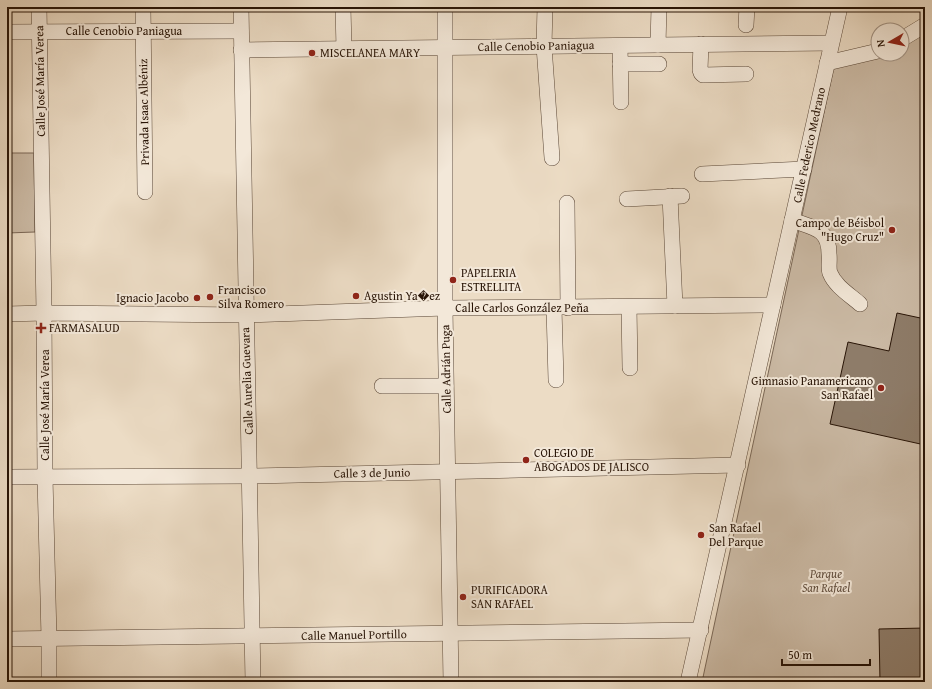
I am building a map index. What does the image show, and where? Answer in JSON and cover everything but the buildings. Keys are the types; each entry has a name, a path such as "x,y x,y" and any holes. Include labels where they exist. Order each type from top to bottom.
{"street":[{"name":"Calle José María Verea","path":"39,7 49,682"},
{"name":"Privada Isaac Albéniz","path":"142,7 145,192"},
{"name":"Calle Aurelia Guevara","path":"241,7 245,315 253,637 252,682"},
{"path":"343,7 344,49"},
{"name":"Calle Adrián Puga","path":"445,7 445,308 451,682"},
{"path":"545,7 544,46 552,158"},
{"path":"658,45 659,7"},
{"path":"746,25 747,7"},
{"name":"Calle Federico Medrano","path":"688,682 701,630 840,7"},
{"path":"910,34 925,26"},
{"name":"Calle Cenobio Paniagua","path":"7,32 241,31"},
{"name":"Calle Cenobio Paniagua","path":"241,50 831,43"},
{"path":"701,44 700,70 703,75 746,74"},
{"path":"620,46 621,102"},
{"path":"827,63 870,53"},
{"path":"620,64 659,64"},
{"path":"702,174 804,169"},
{"path":"627,199 676,196 675,306"},
{"path":"556,380 567,203"},
{"path":"792,220 820,230 826,236 829,244 830,272 837,284 860,304"},
{"name":"Calle Carlos González Peña","path":"7,314 245,315 445,308 773,305"},
{"path":"629,307 630,368"},
{"path":"382,386 446,386"},
{"name":"Calle 3 de Junio","path":"7,477 250,476 738,465"},
{"name":"Calle Manuel Portillo","path":"7,639 701,630"}],"green space":[{"name":"Parque San Rafael","path":"925,30 925,682 702,682 834,66 870,57 870,62 910,62 910,39"},
{"path":"7,153 34,153 35,232 7,233"}],"place":[{"name":"MISCELANEA MARY","path":"312,53"},
{"name":"Campo de Béisbol \"Hugo Cruz\"","path":"892,230"},
{"name":"PAPELERIA ESTRELLITA","path":"453,280"},
{"name":"Agustin Ya�ez","path":"356,296"},
{"name":"Francisco Silva Romero","path":"210,297"},
{"name":"Ignacio Jacobo","path":"197,298"},
{"name":"FARMASALUD","path":"41,328"},
{"name":"Gimnasio Panamericano San Rafael","path":"881,388"},
{"name":"COLEGIO DE ABOGADOS DE JALISCO","path":"526,460"},
{"name":"San Rafael Del Parque","path":"701,535"},
{"name":"PURIFICADORA SAN RAFAEL","path":"463,597"}]}
